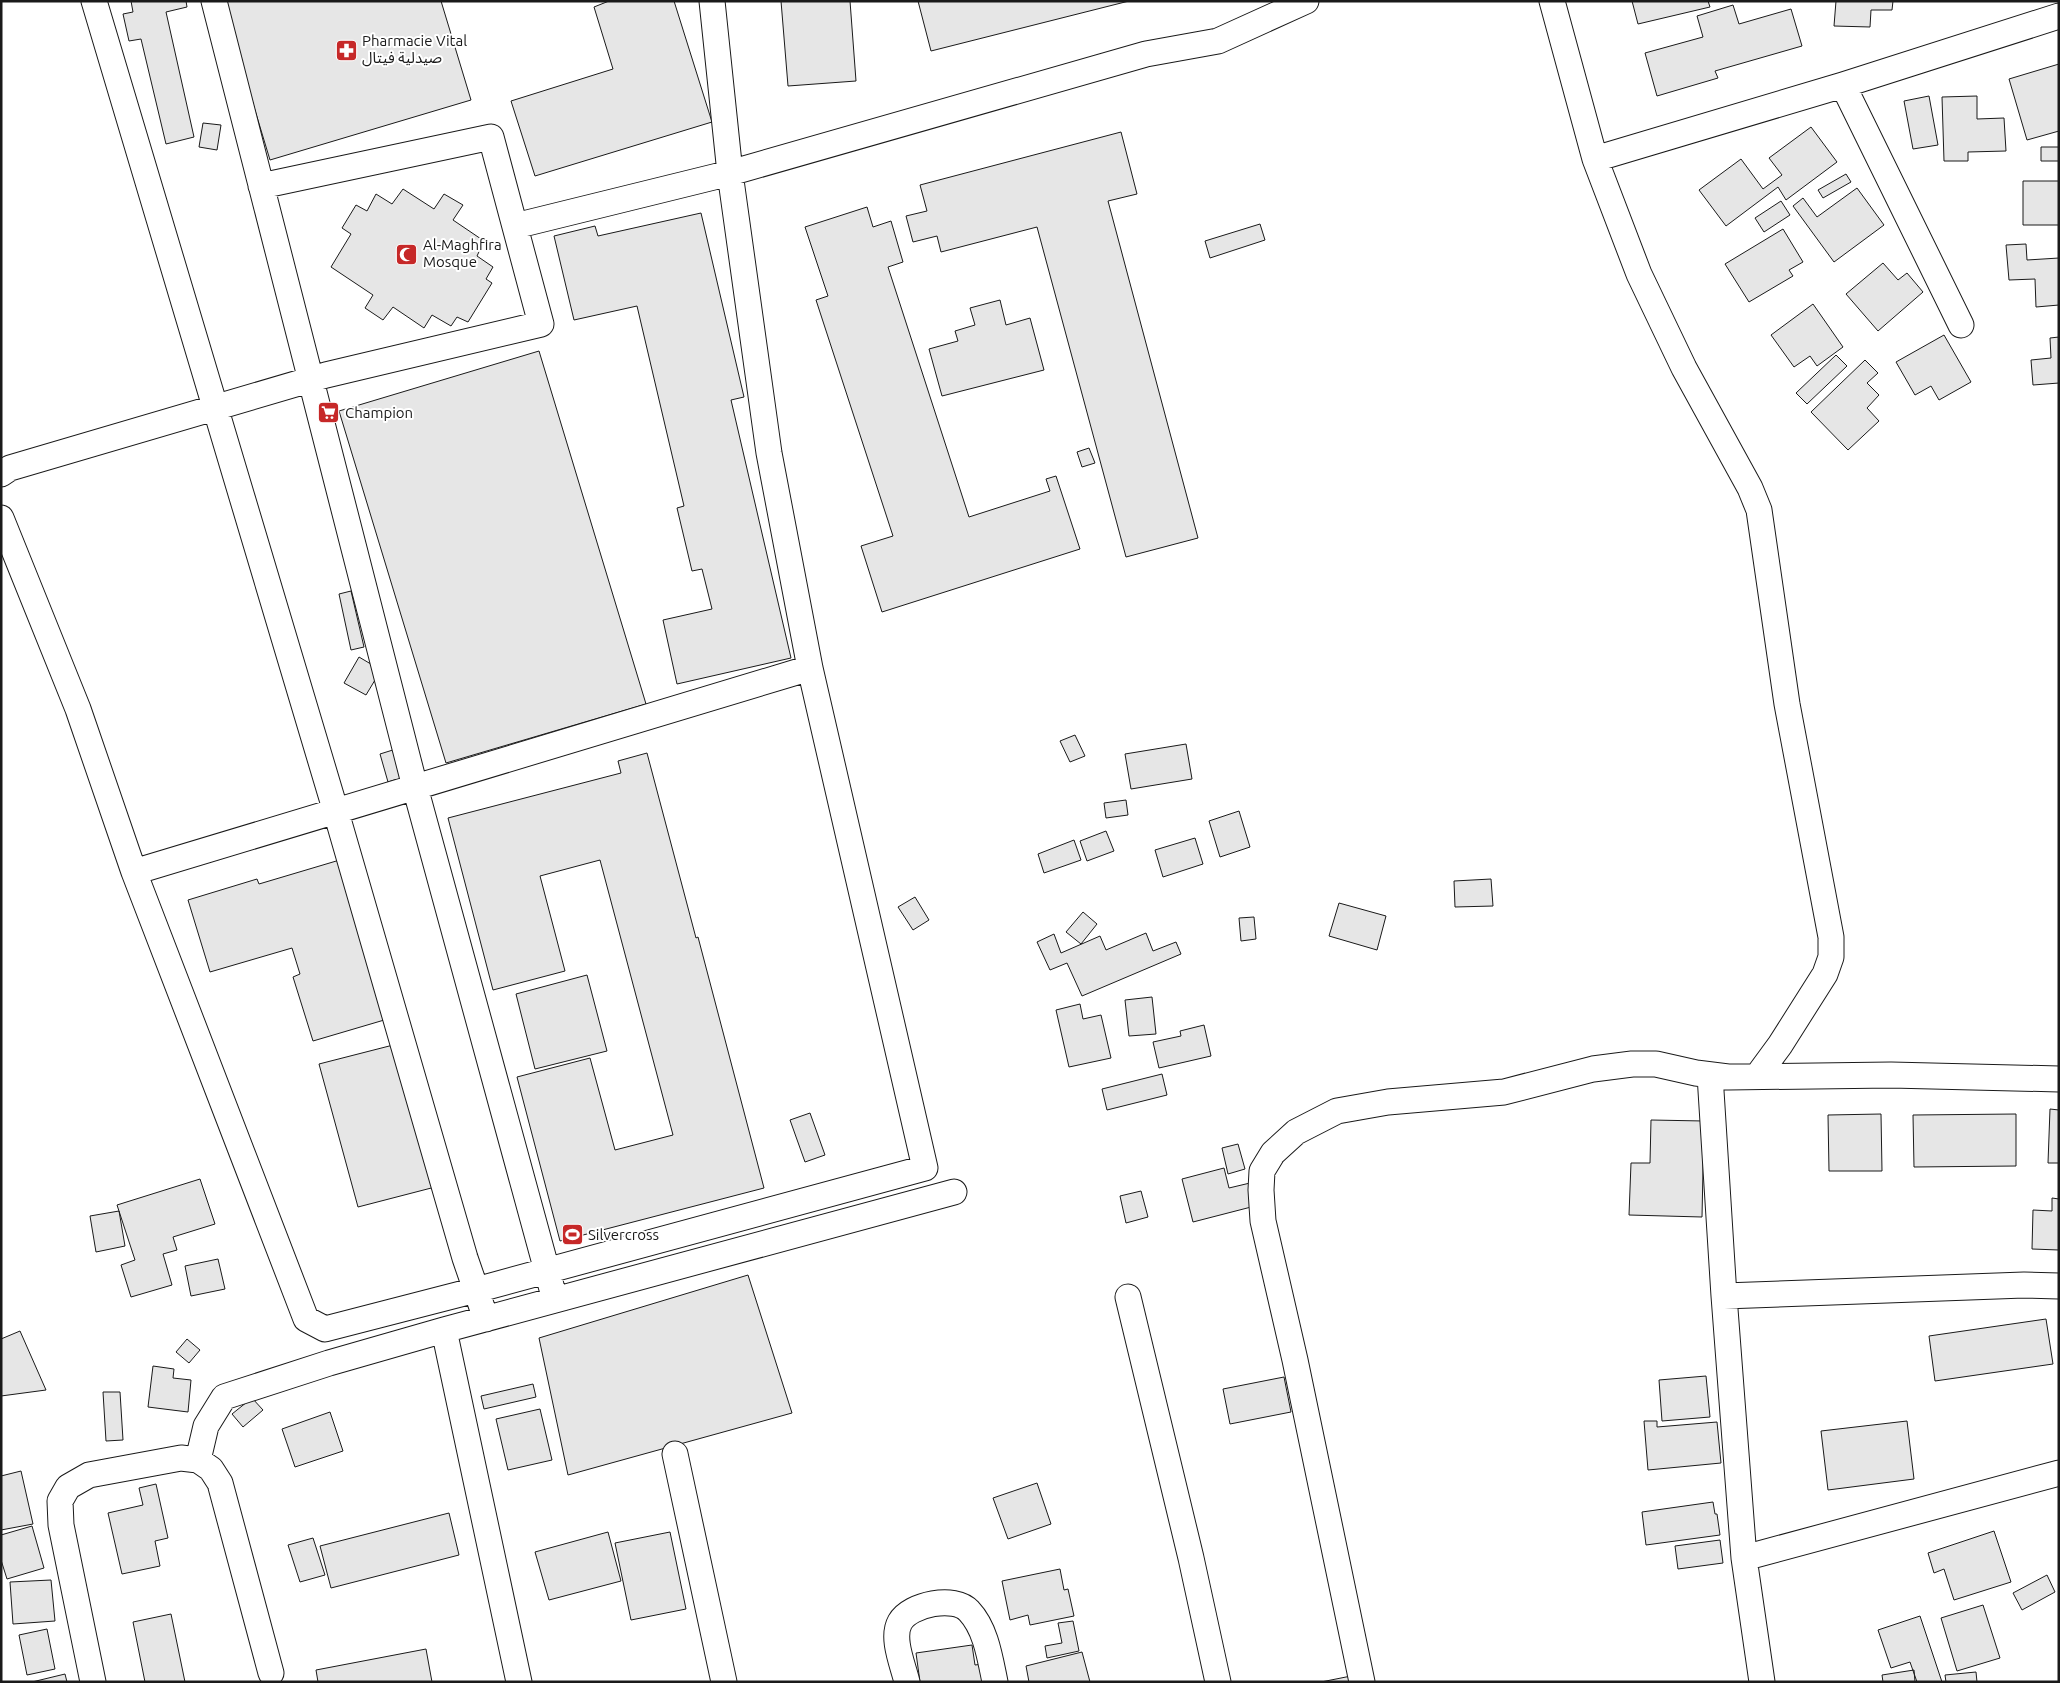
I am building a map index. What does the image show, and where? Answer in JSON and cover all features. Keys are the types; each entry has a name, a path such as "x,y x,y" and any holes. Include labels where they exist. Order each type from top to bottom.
{"street":[{"path":"94,1 486,1319"},
{"path":"214,1 415,787 555,1300"},
{"path":"1,518 78,709 134,872 306,1319 325,1329 476,1290 924,1168 810,668 769,453 730,173 712,1"},
{"path":"515,226 730,173 1146,54 1218,41 1306,1"},
{"path":"1552,1 1595,159 1639,274 1684,368 1750,488 1759,510 1787,704 1831,937 1832,957 1825,974 1808,1002 1758,1075"},
{"path":"1595,159 1843,85 2059,16"},
{"path":"1843,85 1961,325"},
{"path":"1,474 10,468 311,380 541,324 490,137 261,186"},
{"path":"134,872 810,668"},
{"path":"1362,1682 1295,1360 1263,1221 1260,1190 1262,1171 1273,1152 1296,1132 1337,1111 1388,1102 1504,1092 1593,1069 1632,1064 1656,1064 1710,1076 1891,1075 2059,1079"},
{"path":"1710,1076 1724,1296 1744,1558 1762,1682"},
{"path":"198,1460 206,1426 224,1397 329,1363 444,1330 954,1192"},
{"path":"1724,1296 2059,1286"},
{"path":"1128,1297 1191,1558 1218,1682"},
{"path":"444,1330 519,1682"},
{"path":"675,1454 724,1682"},
{"path":"93,1682 61,1526 60,1501 68,1487 89,1475 181,1458 198,1460 211,1469 220,1483 271,1673"},
{"path":"1744,1558 2059,1473"},
{"path":"907,1682 897,1637 900,1622 910,1613 930,1604 951,1602 968,1610 978,1624 987,1646 995,1682"}],"building":[{"path":"131,1 186,1 187,7 166,12 194,137 166,144 141,39 129,41 123,14 133,12"},
{"name":"Pharmacie Vital صيدلية فيتال","path":"222,1 441,1 471,100 270,160"},
{"path":"609,1 674,1 712,122 535,176 511,101 613,69 594,7"},
{"path":"781,1 850,1 856,81 788,86"},
{"path":"918,1 1129,1 931,51"},
{"path":"1632,1 1708,1 1710,7 1638,24"},
{"path":"1836,1 1893,1 1892,10 1871,10 1870,27 1834,26"},
{"path":"1733,5 1739,24 1791,9 1802,46 1715,71 1718,78 1657,96 1645,53 1703,37 1697,16"},
{"path":"2059,64 2059,131 2027,140 2009,79"},
{"path":"1929,96 1938,145 1913,149 1904,101"},
{"path":"1977,96 1977,119 2004,118 2006,151 1968,152 1968,161 1944,161 1942,97"},
{"path":"203,123 221,125 217,150 199,147"},
{"path":"1811,127 1837,162 1786,200 1778,187 1726,226 1699,190 1741,159 1763,189 1782,175 1769,158"},
{"path":"1121,132 1137,194 1108,201 1198,538 1126,557 1037,227 941,252 937,236 913,242 906,216 927,211 920,185"},
{"path":"2041,147 2059,147 2059,161 2041,161"},
{"path":"1846,174 1851,182 1823,198 1818,190"},
{"path":"2023,181 2059,181 2059,225 2023,225"},
{"path":"1857,188 1884,225 1834,262 1793,206 1803,198 1817,217"},
{"path":"403,189 434,209 444,194 463,205 453,220 484,241 477,256 493,267 486,279 492,283 468,322 457,317 451,326 432,315 424,328 393,307 383,320 365,308 373,295 331,267 351,234 342,228 356,205 367,211 376,194 392,204"},
{"path":"1781,201 1790,215 1764,232 1755,218"},
{"path":"867,207 873,227 891,221 903,262 888,267 969,517 1050,491 1046,479 1056,476 1080,549 882,612 861,546 893,536 816,300 828,296 805,227"},
{"path":"701,213 744,397 731,400 791,658 677,684 663,620 712,609 702,569 692,571 677,508 684,506 637,306 574,320 554,236 595,226 598,236"},
{"path":"1260,224 1265,240 1210,258 1205,241"},
{"path":"1783,229 1803,262 1789,270 1793,276 1749,302 1725,264"},
{"path":"2026,244 2027,260 2059,258 2059,305 2036,307 2035,279 2009,280 2006,245"},
{"path":"1883,263 1898,280 1907,273 1923,292 1878,331 1846,294"},
{"path":"1000,300 1006,325 1030,318 1044,370 942,396 929,349 958,341 955,331 975,325 970,308"},
{"path":"1813,304 1843,347 1817,366 1810,356 1794,367 1771,335"},
{"path":"1944,335 1971,382 1939,400 1931,386 1915,395 1896,362"},
{"path":"2059,337 2059,383 2033,385 2031,360 2051,358 2050,338"},
{"path":"539,351 646,704 446,763 339,411"},
{"path":"1836,355 1847,366 1807,404 1796,393"},
{"path":"1865,360 1878,373 1867,383 1879,395 1867,408 1879,421 1848,450 1811,412"},
{"path":"1089,448 1095,463 1082,467 1077,452"},
{"path":"351,591 364,647 351,650 339,594"},
{"path":"359,657 381,670 366,695 344,683"},
{"path":"1075,735 1085,756 1070,762 1060,741"},
{"path":"1186,744 1192,779 1131,789 1125,754"},
{"path":"396,749 404,777 388,782 380,754"},
{"path":"647,753 764,1188 560,1241 517,1077 590,1058 615,1150 673,1135 600,860 540,876 565,971 493,990 448,818 621,773 618,761"},
{"path":"1126,800 1128,815 1106,818 1104,803"},
{"path":"1239,811 1250,847 1220,857 1209,821"},
{"path":"1106,831 1114,851 1087,861 1080,841"},
{"path":"1195,838 1203,864 1163,877 1155,850"},
{"path":"1074,840 1081,860 1044,873 1038,854"},
{"path":"343,859 391,1018 313,1041 293,977 300,974 292,948 210,972 188,900 257,879 259,884"},
{"path":"1491,879 1493,906 1455,907 1454,881"},
{"path":"915,897 929,920 913,930 898,907"},
{"path":"1339,903 1386,916 1377,950 1329,936"},
{"path":"1083,912 1097,924 1081,944 1066,932"},
{"path":"1254,917 1256,939 1241,941 1239,918"},
{"path":"1146,933 1153,951 1176,942 1181,954 1082,996 1067,963 1050,970 1037,942 1054,934 1061,953 1100,936 1106,950"},
{"path":"587,975 607,1051 535,1069 516,994"},
{"path":"1152,997 1156,1034 1129,1036 1125,1000"},
{"path":"1080,1004 1083,1019 1101,1015 1111,1058 1069,1067 1056,1010"},
{"path":"1204,1025 1211,1056 1159,1068 1153,1042 1181,1036 1180,1031"},
{"path":"401,1043 439,1186 358,1207 319,1064"},
{"path":"1162,1074 1167,1095 1107,1110 1102,1089"},
{"path":"2050,1109 2059,1110 2059,1163 2048,1163"},
{"path":"810,1113 825,1155 805,1162 790,1120"},
{"path":"1881,1114 1882,1171 1829,1171 1828,1115"},
{"path":"2016,1114 2016,1166 1914,1167 1913,1115"},
{"path":"1651,1120 1704,1121 1702,1217 1629,1215 1631,1163 1650,1163"},
{"path":"1238,1144 1245,1169 1228,1174 1222,1148"},
{"path":"1224,1168 1229,1188 1250,1183 1255,1206 1193,1222 1182,1179"},
{"path":"200,1179 215,1224 173,1237 177,1250 163,1254 172,1285 131,1297 121,1265 135,1260 117,1205"},
{"path":"1141,1191 1148,1217 1126,1223 1120,1196"},
{"path":"2052,1198 2059,1199 2059,1250 2032,1249 2033,1210 2052,1211"},
{"path":"119,1211 125,1246 96,1252 90,1216"},
{"path":"218,1259 225,1289 191,1296 185,1266"},
{"path":"748,1275 792,1413 568,1475 539,1338"},
{"path":"2046,1319 2053,1364 1935,1381 1929,1336"},
{"path":"20,1331 46,1390 1,1396 1,1339"},
{"path":"187,1339 200,1350 189,1363 176,1352"},
{"path":"153,1366 174,1369 173,1378 191,1380 188,1412 148,1407"},
{"path":"1706,1376 1710,1417 1662,1421 1659,1380"},
{"path":"1284,1377 1291,1412 1230,1424 1223,1389"},
{"path":"533,1384 536,1397 484,1409 481,1396"},
{"path":"103,1392 120,1392 123,1440 106,1441"},
{"path":"252,1398 263,1410 243,1427 232,1414"},
{"path":"540,1409 552,1460 508,1470 496,1419"},
{"path":"330,1412 343,1451 295,1467 282,1429"},
{"path":"1644,1421 1657,1421 1657,1427 1717,1422 1721,1463 1648,1470"},
{"path":"1907,1421 1914,1479 1828,1490 1821,1431"},
{"path":"21,1471 33,1524 1,1530 1,1476"},
{"path":"1037,1483 1051,1524 1008,1539 993,1498"},
{"path":"156,1484 168,1538 155,1541 160,1566 122,1574 108,1513 143,1505 139,1488"},
{"path":"1713,1502 1720,1535 1646,1545 1642,1512"},
{"path":"449,1513 459,1555 331,1588 320,1546"},
{"path":"32,1526 44,1568 7,1579 1,1560 1,1535"},
{"path":"1994,1531 2011,1582 1954,1600 1944,1569 1934,1573 1928,1553"},
{"path":"608,1532 621,1581 549,1600 535,1552"},
{"path":"670,1532 686,1609 631,1620 615,1543"},
{"path":"313,1538 325,1575 300,1582 288,1545"},
{"path":"1720,1540 1723,1563 1678,1569 1675,1546"},
{"path":"1060,1569 1064,1590 1068,1589 1074,1616 1030,1625 1028,1615 1010,1620 1002,1581"},
{"path":"2047,1575 2055,1592 2022,1610 2013,1593"},
{"path":"51,1580 55,1621 13,1624 10,1582"},
{"path":"1983,1605 2000,1658 1957,1671 1941,1618"},
{"path":"171,1614 185,1682 145,1682 133,1622"},
{"path":"1920,1616 1942,1682 1917,1682 1910,1662 1891,1668 1878,1630"},
{"path":"1073,1621 1079,1651 1047,1658 1045,1646 1062,1643 1058,1623"},
{"path":"47,1629 55,1669 27,1675 19,1635"},
{"path":"972,1645 975,1665 983,1664 985,1682 920,1682 916,1653"},
{"path":"426,1649 432,1682 318,1682 316,1670"},
{"path":"1082,1652 1090,1682 1029,1682 1026,1666"},
{"path":"1914,1670 1915,1682 1883,1682 1882,1675"},
{"path":"1976,1672 1977,1682 1946,1682 1945,1675"},
{"path":"65,1674 67,1682 32,1682"},
{"path":"1351,1676 1353,1682 1321,1682"}],"place":[{"name":"Pharmacie Vital صيدلية فيتال","path":"346,50"},
{"name":"Al-Maghfira Mosque","path":"407,254"},
{"name":"Champion","path":"329,413"},
{"name":"Silvercross","path":"572,1235"}]}
